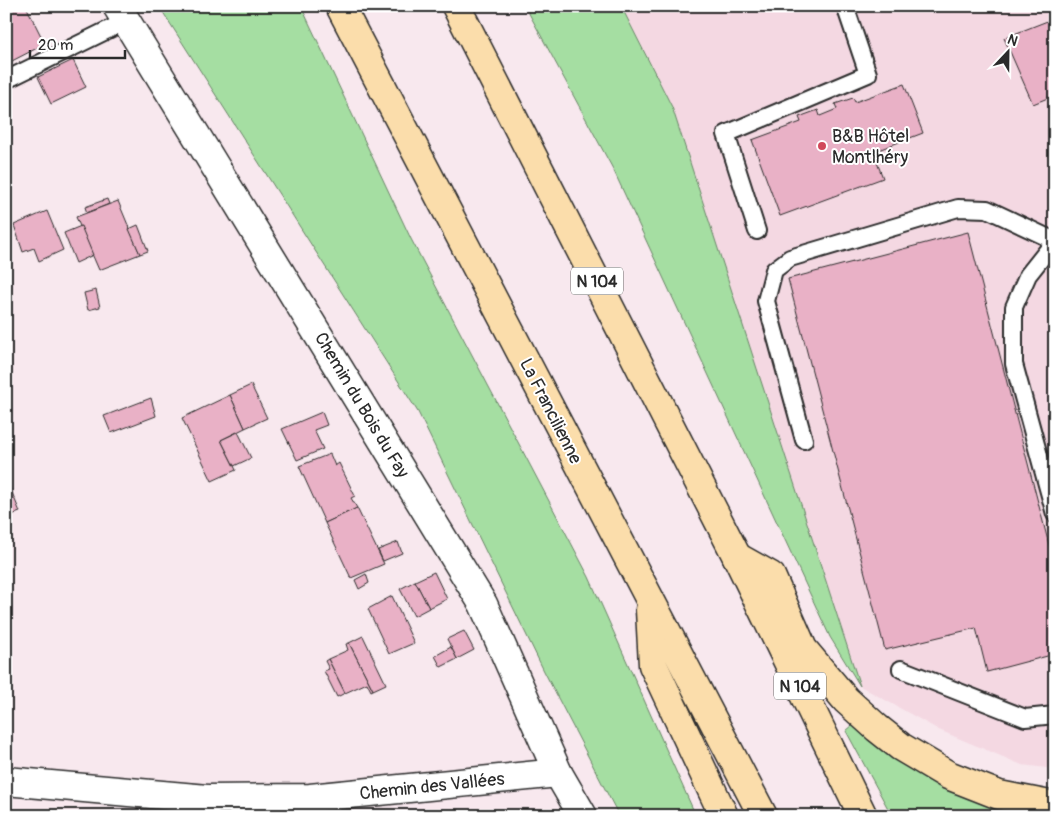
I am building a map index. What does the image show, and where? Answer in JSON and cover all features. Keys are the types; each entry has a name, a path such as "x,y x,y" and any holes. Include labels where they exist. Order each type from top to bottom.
{"highway":[{"name":"La Francilienne","path":"340,6 763,816"},
{"name":"N 104","path":"456,6 737,557 863,816"},
{"path":"737,557 771,576 803,649 846,700 901,747 948,775 1000,795 1055,806"},
{"path":"650,601 653,664 724,816"}],"street":[{"name":"Chemin du Bois du Fay","path":"122,13 483,604 558,773 583,816"},
{"name":"Chemin des Vallées","path":"6,780 207,799 291,798 558,773"}],"lane":[{"path":"757,231 726,134 868,74 845,6"},
{"path":"6,80 122,13"},
{"path":"804,440 766,301 774,270 790,258 958,208 987,209 1055,241 1028,275 1014,307 1014,364 1055,514"},
{"path":"901,669 1025,718 1055,716"}],"shaded area":[{"path":"621,6 1055,6 1055,769 1022,765 939,730 860,686 672,107"}],"green space":[{"path":"159,6 301,6 411,239 589,577 696,816 619,816 544,671 418,412"},
{"path":"525,6 621,6 672,107 860,686 830,637 613,169"},
{"path":"853,725 927,778 1021,814 1054,816 892,816 846,731"}],"building":[{"path":"6,6 26,6 45,44 10,62 6,55"},
{"path":"1055,18 1055,95 1033,104 1004,38"},
{"path":"73,60 86,87 51,104 38,77"},
{"name":"B&B Hôtel Montlhéry","path":"904,84 923,133 873,152 883,178 780,216 752,140 801,122 799,117 818,110 820,116 837,109 835,104 853,98 855,102"},
{"path":"107,199 109,204 87,213 85,207"},
{"path":"118,201 140,254 99,270 76,217"},
{"path":"47,211 63,250 39,261 34,248 23,252 14,225"},
{"path":"138,225 148,251 140,254 129,229"},
{"path":"81,226 93,255 76,263 64,233"},
{"path":"968,232 1055,568 1055,654 987,672 976,628 885,650 788,279"},
{"path":"96,290 100,307 88,310 84,293"},
{"path":"251,385 267,418 245,428 230,395"},
{"path":"230,395 245,428 221,440 236,470 212,481 182,418"},
{"path":"151,398 156,416 111,433 104,416"},
{"path":"322,412 327,425 314,430 323,449 297,460 282,429"},
{"path":"238,432 251,458 234,466 221,440"},
{"path":"330,454 335,466 339,463 355,496 351,498 357,508 325,523 299,466"},
{"path":"6,478 20,512 6,517"},
{"path":"357,508 384,564 351,578 325,523"},
{"path":"398,542 402,553 383,561 378,550"},
{"path":"434,572 447,599 429,608 415,581"},
{"path":"366,574 369,583 359,589 355,580"},
{"path":"415,581 429,608 414,616 400,589"},
{"path":"392,596 414,643 389,654 368,609"},
{"path":"464,631 474,650 457,659 447,639"},
{"path":"363,636 386,684 373,690 349,643"},
{"path":"349,643 373,690 371,691 367,683 345,693 328,659 348,650 346,644"},
{"path":"451,647 457,659 441,667 435,656"},
{"path":"328,659 345,693 337,697 324,671 329,669 325,661"}],"place":[{"name":"B&B Hôtel Montlhéry","path":"822,146"}]}
